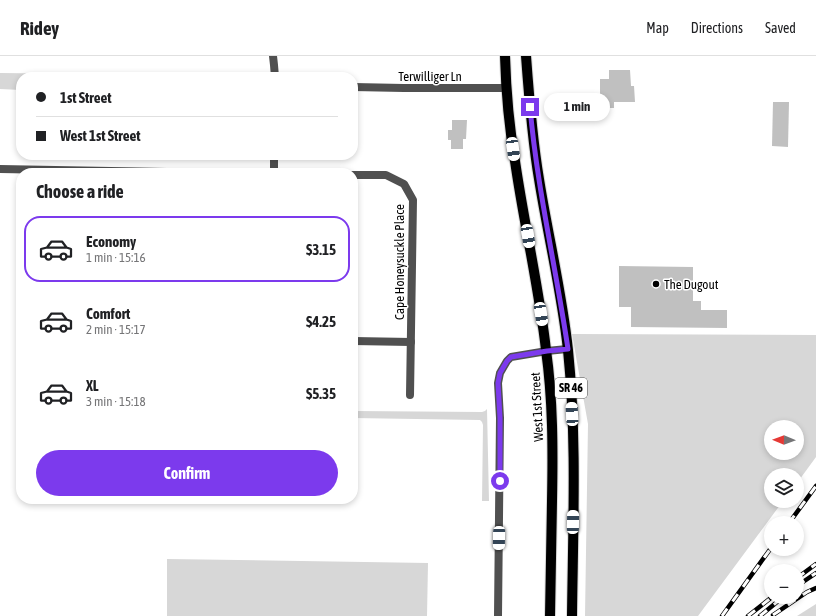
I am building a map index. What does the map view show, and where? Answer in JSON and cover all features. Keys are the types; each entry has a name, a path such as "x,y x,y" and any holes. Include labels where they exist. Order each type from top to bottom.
{"main road":[{"name":"West 1st Street","path":"504,56 509,123 547,351 552,428 550,616"},
{"name":"SR 46","path":"526,56 534,150 568,349 573,428 572,616"}],"street":[{"path":"272,56 275,72"},
{"name":"Terwilliger Ln","path":"358,87 506,88"},
{"path":"0,169 16,169"},
{"name":"Cape Honeysuckle Place","path":"358,175 386,175 404,184 413,200 410,395"},
{"path":"358,341 411,342"},
{"path":"498,616 500,418 498,383 500,373 511,357 568,349"}],"shaded area":[{"path":"0,73 16,73 16,90 0,89"},
{"path":"572,334 816,335 816,457 804,473 804,468 764,468 764,508 778,508 772,516 764,516 764,527 698,616 585,616 588,424"},
{"path":"487,409 489,501 482,501 483,425 480,420 358,418 358,411 485,411"},
{"path":"167,559 428,563 427,616 167,616"},
{"path":"816,604 816,616 797,616"}],"building":[{"path":"609,70 630,70 631,86 634,86 635,102 614,102 614,108 600,108 600,79 609,79"},
{"path":"773,102 789,102 788,147 772,146"},
{"path":"452,120 467,120 466,139 463,139 463,149 451,149 451,140 448,140 448,130 452,130"},
{"name":"The Dugout","path":"619,266 693,267 693,301 701,301 701,310 727,310 727,328 631,327 631,307 619,307"}],"railway":[{"path":"794,516 816,486"},
{"path":"722,616 765,556"},
{"path":"804,573 816,564"},
{"path":"804,581 816,573"},
{"path":"773,615 807,592 816,588"},
{"path":"748,616 764,603"},
{"path":"760,616 775,604"}],"place":[{"name":"The Dugout","path":"656,284"}],"route":[{"path":"500,481 500,418 498,383 500,373 511,357 568,349 534,150 530,107"}]}
